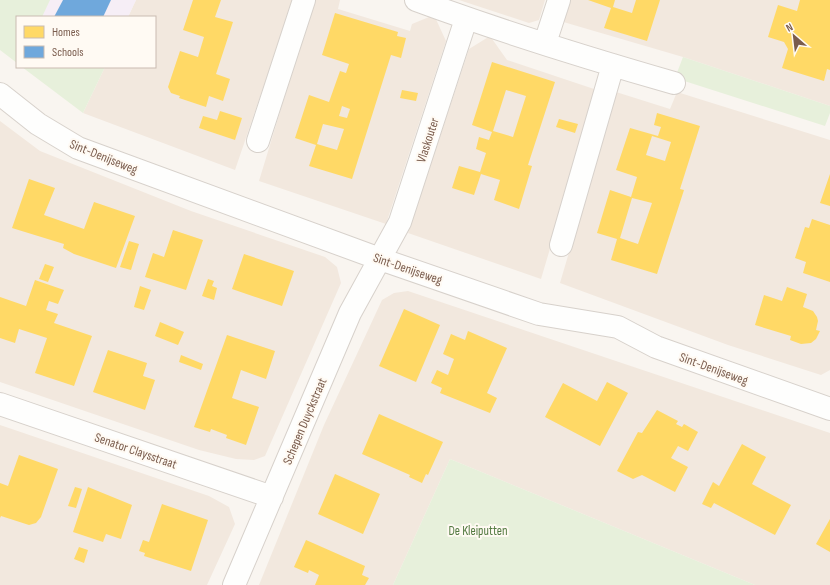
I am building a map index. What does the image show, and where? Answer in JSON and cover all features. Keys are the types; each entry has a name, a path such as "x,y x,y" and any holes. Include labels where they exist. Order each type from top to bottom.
{"street":[{"path":"258,141 304,0"},
{"path":"416,0 466,19 674,83"},
{"path":"545,43 559,0"},
{"name":"Vlaskouter","path":"380,259 400,222 466,19"},
{"path":"560,245 613,65"},
{"name":"Sint-Denijseweg","path":"0,94 38,124 78,148 380,259 539,314 618,327 656,347 830,409"},
{"name":"Schepen Duyckstraat","path":"234,585 350,313 380,259"},
{"name":"Senator Claysstraat","path":"0,404 272,497"}],"shaded area":[{"path":"0,0 136,0 128,16 16,16"},
{"path":"136,0 293,0 235,170 83,113 105,68 156,68 156,16 128,16"},
{"path":"314,0 340,0 338,9 410,31 412,24 434,15 446,41 386,224 259,181"},
{"path":"459,0 545,0 539,20 529,23"},
{"path":"567,0 830,0 830,106 683,57 560,21"},
{"path":"490,36 507,60 597,90 541,279 408,233 469,49"},
{"path":"616,92 670,109 677,92 830,140 830,370 821,375 728,345 560,283"},
{"path":"0,121 40,151 191,211 325,257 337,267 341,283 265,456 254,460 236,459 199,450 0,382"},
{"path":"408,291 830,433 830,585 755,585 450,459 393,585 259,585 324,425 382,300 394,293"},
{"path":"0,425 209,496 229,507 235,524 207,585 0,585"}],"green space":[{"path":"0,0 50,0 42,16 16,16 16,62 0,50"},
{"path":"683,57 830,106 830,113 825,126 675,78"},
{"path":"23,68 105,68 83,113"},
{"name":"De Kleiputten","path":"450,459 755,585 393,585"}],"building: Homes":[{"path":"193,0 221,0 215,17 233,22 216,74 230,79 223,101 209,96 206,107 179,98 180,96 171,93 168,87 180,51 198,57 204,37 183,30"},
{"path":"588,0 615,0 613,7 632,13 636,0 660,0 647,41 604,28 611,8"},
{"path":"800,0 830,0 830,70 827,69 824,81 782,68 788,49 784,42 768,37 778,5 797,11"},
{"path":"335,13 398,32 397,36 406,38 401,58 391,55 352,179 309,166 316,145 295,138 309,95 329,102 340,71 346,73 349,64 322,55","holes":["342,106 350,109 347,118 339,116","323,124 344,129 337,150 317,144"]},
{"path":"492,62 555,82 528,165 532,166 519,209 494,200 500,180 481,174 474,195 452,188 459,166 480,172 486,153 476,149 479,137 489,140 492,132 472,125","holes":["506,90 526,96 513,137 493,131"]},
{"path":"402,90 418,93 416,101 400,98"},
{"path":"220,111 242,118 235,140 199,128 203,116 217,120"},
{"path":"657,113 700,126 680,189 684,190 657,274 611,260 617,239 597,233 610,190 631,197 637,177 616,170 630,128 658,136 661,127 654,125","holes":["652,136 671,142 665,161 646,155","632,198 652,203 638,244 620,238"]},
{"path":"559,119 578,124 575,133 556,127"},
{"path":"830,174 830,206 820,203"},
{"path":"29,179 55,188 44,215 84,229 94,202 135,216 116,268 74,254 63,248 64,244 12,228"},
{"path":"812,219 830,225 830,282 803,273 806,262 795,258 805,227 809,228"},
{"path":"173,230 203,240 186,290 145,277 153,253 164,257"},
{"path":"129,241 139,244 131,270 120,267"},
{"path":"244,254 294,271 282,306 232,289"},
{"path":"45,264 54,267 48,282 39,279"},
{"path":"208,279 214,281 212,286 217,288 214,300 202,296"},
{"path":"35,280 64,290 58,304 49,301 46,310 58,314 54,323 92,336 74,386 35,373 47,338 19,329 15,343 0,338 0,297 26,306"},
{"path":"140,286 151,290 144,310 134,307"},
{"path":"787,287 807,294 803,307 813,311 817,317 818,321 816,330 820,331 816,339 811,343 801,344 790,340 791,336 755,325 764,295 782,301"},
{"path":"404,309 440,325 416,382 379,366"},
{"path":"160,322 184,332 178,345 155,336"},
{"path":"468,331 507,348 487,393 497,398 490,413 440,393 442,388 431,383 437,370 448,375 454,359 443,354 451,334 465,340"},
{"path":"227,335 275,351 266,379 241,370 232,398 259,407 246,445 226,438 227,435 211,429 210,432 194,427"},
{"path":"108,350 147,363 143,376 155,380 145,410 93,392"},
{"path":"181,355 203,364 201,370 179,362"},
{"path":"607,382 628,393 600,446 545,417 563,383 597,401"},
{"path":"657,410 678,421 676,424 682,427 684,424 698,432 688,451 678,446 671,458 688,467 675,492 642,475 633,479 617,471 638,432 642,433"},
{"path":"379,414 443,442 428,475 426,474 422,483 409,477 410,475 362,454"},
{"path":"742,444 766,457 752,484 791,505 775,535 714,503 711,508 702,504 713,482 719,486"},
{"path":"19,455 58,469 41,517 36,523 29,525 1,516 0,518 0,483 8,486"},
{"path":"335,474 380,494 363,534 318,514"},
{"path":"75,487 82,489 76,508 68,506"},
{"path":"88,487 132,505 121,539 106,534 103,542 73,532"},
{"path":"162,504 208,520 191,571 144,556 145,553 139,551 143,540 149,542"},
{"path":"830,519 830,552 816,544"},
{"path":"306,540 365,566 362,575 369,578 365,585 315,585 319,575 309,570 308,573 294,567"},
{"path":"79,547 88,550 84,563 74,559"}],"building: Schools":[{"path":"63,0 111,0 103,16 55,16"}]}
